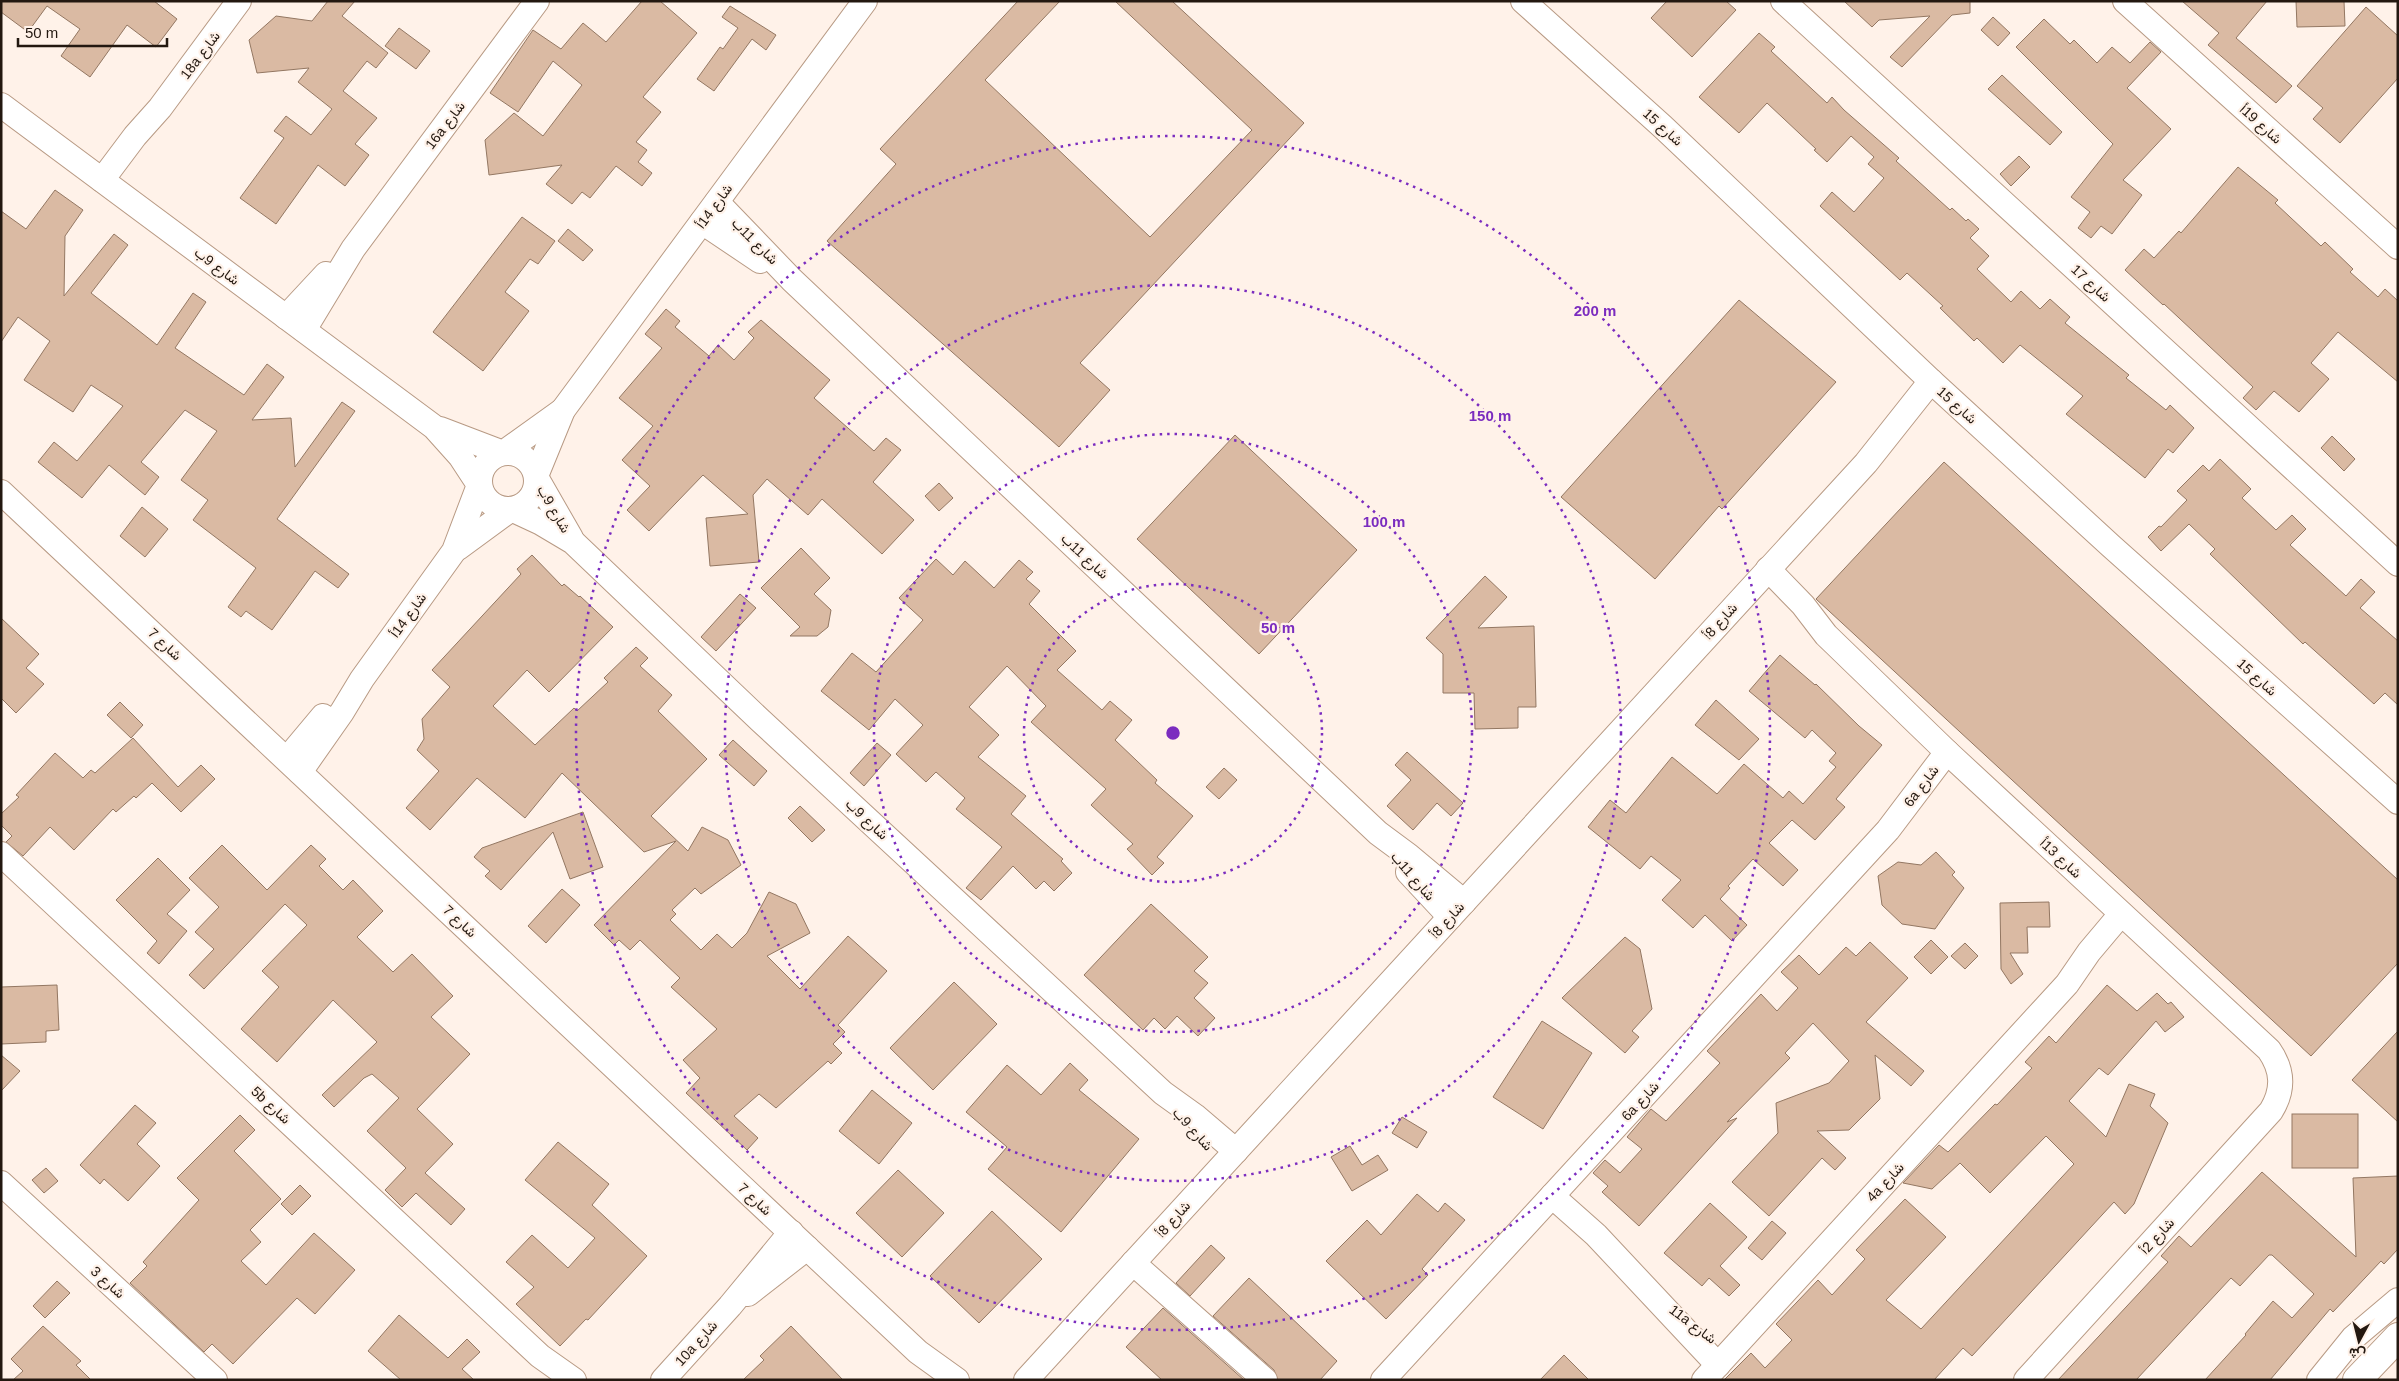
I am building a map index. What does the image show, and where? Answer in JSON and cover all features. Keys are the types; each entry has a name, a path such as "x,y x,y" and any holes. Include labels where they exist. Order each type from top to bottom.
{"main road":[{"path":"2357,1380 2398,1337"}],"street":[{"name":"18a شارع","path":"109,185 144,143 160,108 240,1"},
{"name":"16a شارع","path":"295,324 353,249 536,1"},
{"name":"شارع 14أ","path":"536,476 563,410 865,1"},
{"name":"شارع 15","path":"1523,1 1670,134 1938,387 2111,546 2398,802"},
{"name":"شارع 17","path":"1784,1 2398,564"},
{"name":"شارع 19أ","path":"2125,1 2398,247"},
{"name":"شارع 9ب","path":"1,105 434,426 460,456 479,485"},
{"name":"شارع 11ب","path":"717,202 792,280 1378,833 1413,878 1457,909"},
{"name":"شارع 11ب","path":"702,222 792,280"},
{"name":"شارع 8أ","path":"1026,1380 1868,460 1899,437 1938,387"},
{"name":"شارع 14أ","path":"503,453 563,410"},
{"name":"شارع 9ب","path":"434,426 503,453"},
{"path":"503,453 522,456 531,464 536,476 532,496 524,505 511,510 492,505 484,497 479,485 483,467 491,458 503,453"},
{"name":"شارع 9ب","path":"536,476 573,542"},
{"name":"شارع 14أ","path":"294,765 342,712 362,679 454,551 479,485"},
{"name":"شارع 7","path":"1,492 918,1352 957,1380"},
{"name":"شارع 14أ","path":"454,551 511,510"},
{"name":"شارع 9ب","path":"511,510 541,523 573,542 775,734 1163,1093 1193,1131 1230,1157"},
{"name":"شارع 13أ","path":"1763,575 1953,757 2269,1050 2279,1068 2280,1088"},
{"name":"6a شارع","path":"1383,1380 1953,757"},
{"name":"5b شارع","path":"1,854 540,1356 574,1380"},
{"name":"4a شارع","path":"1717,1365 2067,984 2089,952 2128,920"},
{"name":"شارع 2أ","path":"2026,1380 2271,1111 2280,1088"},
{"name":"شارع 3","path":"1,1183 215,1380"},
{"name":"11a شارع","path":"1547,1202 1596,1235 1614,1257 1656,1298 1717,1365"},
{"name":"10a شارع","path":"663,1380 730,1306 777,1274 799,1240"},
{"path":"1133,1263 1265,1380"},
{"path":"2319,1380 2332,1361 2358,1333 2398,1300"},
{"name":"شارع 7","path":"918,1352 940,1380"},
{"name":"5b شارع","path":"540,1356 559,1380"}],"building":[{"path":"1,1 154,1 177,19 156,47 127,25 90,77 61,56 80,29 47,6 28,32 1,12"},
{"path":"328,1 355,1 342,16 388,53 376,68 367,61 343,91 377,118 355,144 369,155 345,186 318,165 276,224 240,198 284,138 274,131 286,116 311,135 332,109 298,82 309,68 257,73 249,40 276,16 312,21"},
{"path":"642,1 660,1 697,33 643,97 661,112 636,142 647,150 638,162 652,173 642,186 616,166 590,198 582,192 572,204 546,184 562,165 489,175 485,140 514,113 543,136 582,85 553,61 518,112 490,93 533,30 561,49 583,23 606,42"},
{"path":"1018,1 1060,1 985,80 1150,237 1252,130 1115,1 1172,1 1304,123 1080,363 1110,390 1059,447 827,241 896,164 880,149"},
{"path":"1667,1 1726,1 1736,10 1692,57 1651,18"},
{"path":"1844,1 1970,1 1970,13 1952,15 1902,67 1890,57 1930,16 1879,20 1872,27"},
{"path":"2182,1 2267,1 2236,38 2292,86 2276,103 2208,45 2219,33"},
{"path":"2296,1 2344,1 2345,26 2297,27"},
{"path":"730,6 776,35 766,50 752,39 714,91 697,79 720,47 723,49 738,28 722,17"},
{"path":"2366,7 2398,36 2398,78 2340,143 2313,119 2323,108 2297,86"},
{"path":"1993,17 2010,33 1998,46 1981,30"},
{"path":"2044,19 2070,44 2074,40 2097,63 2112,47 2130,63 2150,42 2161,52 2127,88 2171,129 2123,180 2142,195 2112,234 2101,226 2091,238 2078,228 2090,212 2071,197 2113,144 2016,47"},
{"path":"399,28 430,51 416,69 385,46"},
{"path":"1759,33 1775,47 1771,51 1827,103 1832,97 1844,110 1899,158 1896,161 1950,210 1952,208 1966,221 1968,219 1979,229 1970,238 1989,256 1977,269 2011,302 2021,291 2040,309 2050,299 2070,317 2065,323 2129,375 2126,378 2166,410 2170,405 2194,428 2173,453 2168,449 2145,478 2066,414 2083,396 2020,345 2003,363 1977,338 1974,341 1940,308 1943,306 1907,273 1900,280 1820,206 1832,192 1854,212 1884,178 1868,164 1874,157 1851,136 1827,162 1814,150 1816,149 1767,103 1739,133 1699,97"},
{"path":"2002,75 2062,132 2050,145 1988,89"},
{"path":"2019,156 2030,167 2011,186 2000,174"},
{"path":"2238,167 2278,200 2275,203 2321,246 2325,242 2353,269 2350,272 2378,297 2385,289 2398,301 2398,382 2338,332 2311,363 2329,379 2299,412 2274,391 2256,410 2243,398 2253,387 2125,270 2144,249 2154,258 2179,231 2181,233"},
{"path":"55,190 83,210 65,236 64,296 114,234 128,245 91,293 157,345 193,293 206,302 175,348 244,395 267,364 284,377 252,420 291,418 295,467 342,402 355,411 277,519 349,574 338,588 315,571 272,630 246,611 241,617 228,607 256,568 193,520 208,500 181,480 217,431 185,410 141,462 159,477 145,495 109,465 82,498 38,462 54,442 77,461 123,406 91,385 73,412 24,380 50,341 18,317 1,342 1,211 26,229"},
{"path":"522,217 555,241 538,264 530,259 505,292 529,311 483,371 433,332"},
{"path":"568,229 593,250 583,261 558,241"},
{"path":"1739,300 1836,382 1722,509 1719,506 1655,579 1561,497"},
{"path":"666,309 680,321 675,327 709,356 718,345 734,360 754,338 748,332 761,320 830,380 814,398 874,451 886,438 901,450 873,482 914,520 882,554 822,499 808,515 767,479 753,495 759,562 710,566 706,518 748,514 703,475 649,531 627,510 650,486 622,460 653,426 619,398 662,348 645,334"},
{"path":"1235,435 1357,550 1259,654 1137,539"},
{"path":"2332,436 2355,459 2344,471 2321,448"},
{"path":"2220,459 2251,489 2242,498 2276,530 2292,515 2306,529 2290,545 2346,596 2361,579 2375,592 2360,608 2398,641 2398,705 2385,693 2374,704 2305,642 2303,644 2210,554 2215,549 2189,524 2161,551 2148,537 2159,526 2161,527 2187,500 2177,491 2203,465 2209,471"},
{"path":"1944,462 2398,880 2398,963 2311,1056 1816,599"},
{"path":"939,483 953,498 939,511 925,496"},
{"path":"142,507 168,529 145,557 120,536"},
{"path":"801,548 830,578 814,594 831,610 828,627 817,636 790,636 800,627 761,588"},
{"path":"532,555 562,586 564,584 580,596 613,627 549,692 527,670 493,706 535,745 574,708 577,711 608,682 604,678 636,647 648,658 640,666 672,695 658,711 707,759 651,816 688,851 702,827 728,840 741,865 701,894 695,888 672,910 676,914 670,920 701,950 717,934 732,948 747,933 769,892 796,904 810,933 767,956 800,989 848,936 887,971 838,1025 845,1032 833,1044 842,1053 831,1064 828,1061 776,1108 759,1094 734,1116 758,1138 747,1150 686,1093 700,1078 683,1060 717,1029 671,987 680,978 640,940 630,950 619,940 614,945 594,925 676,841 644,852 562,773 525,818 477,778 430,830 406,808 439,771 417,750 424,739 422,719 450,687 432,670 521,574 517,569"},
{"path":"936,559 953,575 965,561 994,588 1019,560 1033,572 1026,579 1040,591 1029,604 1076,651 1057,670 1102,710 1110,701 1132,720 1115,740 1157,780 1155,783 1193,816 1157,857 1164,863 1152,875 1127,849 1133,844 1091,805 1106,789 1031,722 1046,706 1007,666 969,707 999,735 978,757 1026,796 1011,814 1063,859 1061,861 1072,873 1054,891 1044,881 1036,889 1013,866 981,900 966,888 1002,847 956,809 965,798 936,772 926,782 896,754 923,725 895,699 869,730 821,691 852,653 876,672 923,620 899,598"},
{"path":"1485,576 1507,597 1478,628 1534,626 1536,707 1518,707 1518,728 1475,729 1474,693 1443,693 1443,654 1426,638"},
{"path":"740,594 756,608 716,651 701,637"},
{"path":"1,618 39,654 26,668 44,684 16,713 1,698"},
{"path":"1780,655 1816,684 1859,726 1882,745 1836,799 1845,807 1815,840 1792,820 1769,843 1798,870 1783,886 1753,859 1728,886 1730,888 1720,899 1747,925 1732,941 1705,915 1693,928 1662,900 1681,880 1651,856 1640,869 1588,827 1610,800 1626,813 1672,757 1717,794 1744,764 1783,798 1789,791 1803,804 1836,767 1829,761 1836,753 1812,730 1805,738 1749,691"},
{"path":"1716,700 1759,739 1739,760 1695,725"},
{"path":"120,702 143,725 131,738 107,715"},
{"path":"133,738 178,787 201,765 215,779 181,812 152,783 136,798 134,796 116,812 113,809 74,850 50,827 23,856 6,842 12,836 1,825 1,814 19,797 16,795 55,753 83,778 91,770 95,773"},
{"path":"733,740 767,771 754,786 719,755"},
{"path":"877,743 891,755 864,786 850,773"},
{"path":"1407,752 1463,803 1451,816 1437,803 1413,830 1387,806 1411,780 1395,765"},
{"path":"1224,768 1237,780 1219,799 1206,787"},
{"path":"800,806 825,830 812,842 788,818"},
{"path":"583,812 603,867 570,879 553,832 501,890 485,876 490,871 474,857 482,848"},
{"path":"222,845 267,890 311,845 326,859 319,866 343,890 353,880 383,911 357,937 393,972 412,954 453,996 431,1017 470,1054 417,1109 453,1144 425,1173 465,1209 451,1225 416,1193 402,1207 385,1190 406,1168 367,1131 399,1098 372,1074 364,1078 334,1107 322,1095 377,1042 333,1000 277,1062 241,1029 279,987 262,971 307,925 285,904 204,989 189,975 214,949 195,932 219,907 189,878"},
{"path":"1936,852 1955,872 1952,875 1964,888 1935,929 1902,924 1882,905 1878,876 1898,862 1921,865"},
{"path":"158,858 190,890 167,914 187,931 159,964 147,953 157,941 116,900"},
{"path":"562,889 580,905 546,943 528,926"},
{"path":"2049,902 2050,927 2027,927 2028,953 2010,953 2023,974 2011,984 2001,969 2000,903"},
{"path":"1151,904 1208,957 1194,971 1208,983 1194,998 1215,1018 1198,1036 1177,1016 1165,1029 1154,1018 1143,1030 1084,975"},
{"path":"1625,937 1640,949 1652,1009 1632,1031 1639,1037 1625,1053 1562,998"},
{"path":"1931,940 1948,957 1931,974 1914,957"},
{"path":"1870,942 1908,978 1866,1022 1924,1071 1911,1086 1875,1055 1880,1099 1849,1130 1817,1131 1846,1158 1835,1170 1822,1158 1769,1216 1732,1182 1778,1133 1776,1103 1829,1083 1849,1061 1813,1023 1785,1053 1790,1058 1727,1122 1737,1118 1639,1226 1602,1192 1608,1186 1593,1173 1605,1160 1620,1173 1642,1149 1627,1137 1651,1109 1666,1121 1720,1063 1707,1051 1761,994 1777,1011 1798,988 1781,972 1799,955 1819,975 1846,947 1856,956"},
{"path":"1965,943 1978,956 1965,969 1951,956"},
{"path":"954,982 997,1024 933,1090 890,1048"},
{"path":"57,985 59,1030 46,1031 46,1042 1,1044 1,987"},
{"path":"2107,985 2137,1011 2157,993 2168,1004 2171,1002 2184,1017 2165,1032 2156,1021 2108,1075 2099,1068 2069,1101 2106,1137 2129,1084 2155,1094 2150,1106 2168,1123 2134,1204 2125,1214 2114,1202 1972,1356 1963,1348 1934,1380 1724,1380 1751,1353 1765,1368 1792,1340 1776,1324 1818,1280 1832,1295 1865,1259 1856,1250 1905,1199 1946,1237 1886,1300 1921,1329 2074,1164 2046,1136 1990,1193 1960,1163 1932,1189 1903,1183 1939,1145 1948,1152 1995,1104 1997,1105 2032,1068 2025,1062 2049,1036 2056,1043"},
{"path":"1542,1021 1592,1053 1543,1129 1493,1097"},
{"path":"2398,1031 2398,1122 2352,1080"},
{"path":"1,1055 20,1071 1,1091"},
{"path":"1070,1063 1088,1080 1079,1090 1139,1139 1061,1232 988,1169 1007,1147 966,1112 1007,1065 1041,1095"},
{"path":"872,1090 912,1123 879,1164 839,1131"},
{"path":"135,1105 156,1123 137,1144 160,1166 128,1201 104,1179 100,1184 80,1165"},
{"path":"2292,1114 2358,1114 2358,1168 2292,1168"},
{"path":"240,1115 255,1130 234,1151 281,1199 250,1230 261,1242 241,1261 266,1285 314,1233 355,1270 315,1314 297,1298 233,1364 212,1344 204,1352 130,1283 147,1266 143,1262 199,1200 177,1178"},
{"path":"1402,1117 1427,1132 1417,1148 1392,1133"},
{"path":"558,1142 609,1184 592,1205 647,1256 588,1320 586,1319 560,1346 516,1304 534,1287 506,1262 532,1235 568,1268 595,1238 525,1180"},
{"path":"1350,1146 1362,1165 1378,1155 1388,1170 1352,1191 1331,1157"},
{"path":"46,1168 58,1181 44,1193 32,1180"},
{"path":"898,1170 944,1213 902,1257 856,1213"},
{"path":"2262,1172 2356,1257 2353,1178 2398,1176 2398,1249 2384,1264 2381,1261 2333,1312 2330,1309 2270,1380 2205,1380 2246,1335 2273,1301 2292,1318 2314,1294 2272,1255 2269,1255 2240,1286 2231,1278 2136,1380 2058,1380 2168,1262 2161,1256 2179,1236 2191,1247"},
{"path":"300,1185 311,1196 292,1215 281,1204"},
{"path":"1417,1194 1438,1212 1445,1203 1465,1220 1422,1269 1428,1275 1386,1319 1326,1261 1367,1220 1381,1235"},
{"path":"1710,1203 1747,1237 1720,1266 1740,1285 1729,1296 1709,1278 1702,1286 1664,1253"},
{"path":"992,1211 1042,1259 979,1323 930,1276"},
{"path":"1772,1221 1786,1233 1762,1260 1748,1248"},
{"path":"1211,1245 1225,1258 1190,1296 1176,1283"},
{"path":"1249,1278 1337,1361 1320,1380 1278,1380 1274,1370 1213,1316"},
{"path":"57,1281 70,1293 45,1318 33,1306"},
{"path":"1163,1308 1244,1380 1162,1380 1126,1347"},
{"path":"399,1315 448,1358 467,1339 480,1352 462,1369 474,1380 401,1380 368,1351"},
{"path":"43,1326 81,1361 76,1365 91,1380 13,1380 23,1371 11,1359"},
{"path":"791,1326 843,1380 743,1380 764,1360 760,1356"},
{"path":"1564,1355 1589,1380 1540,1380"}]}
